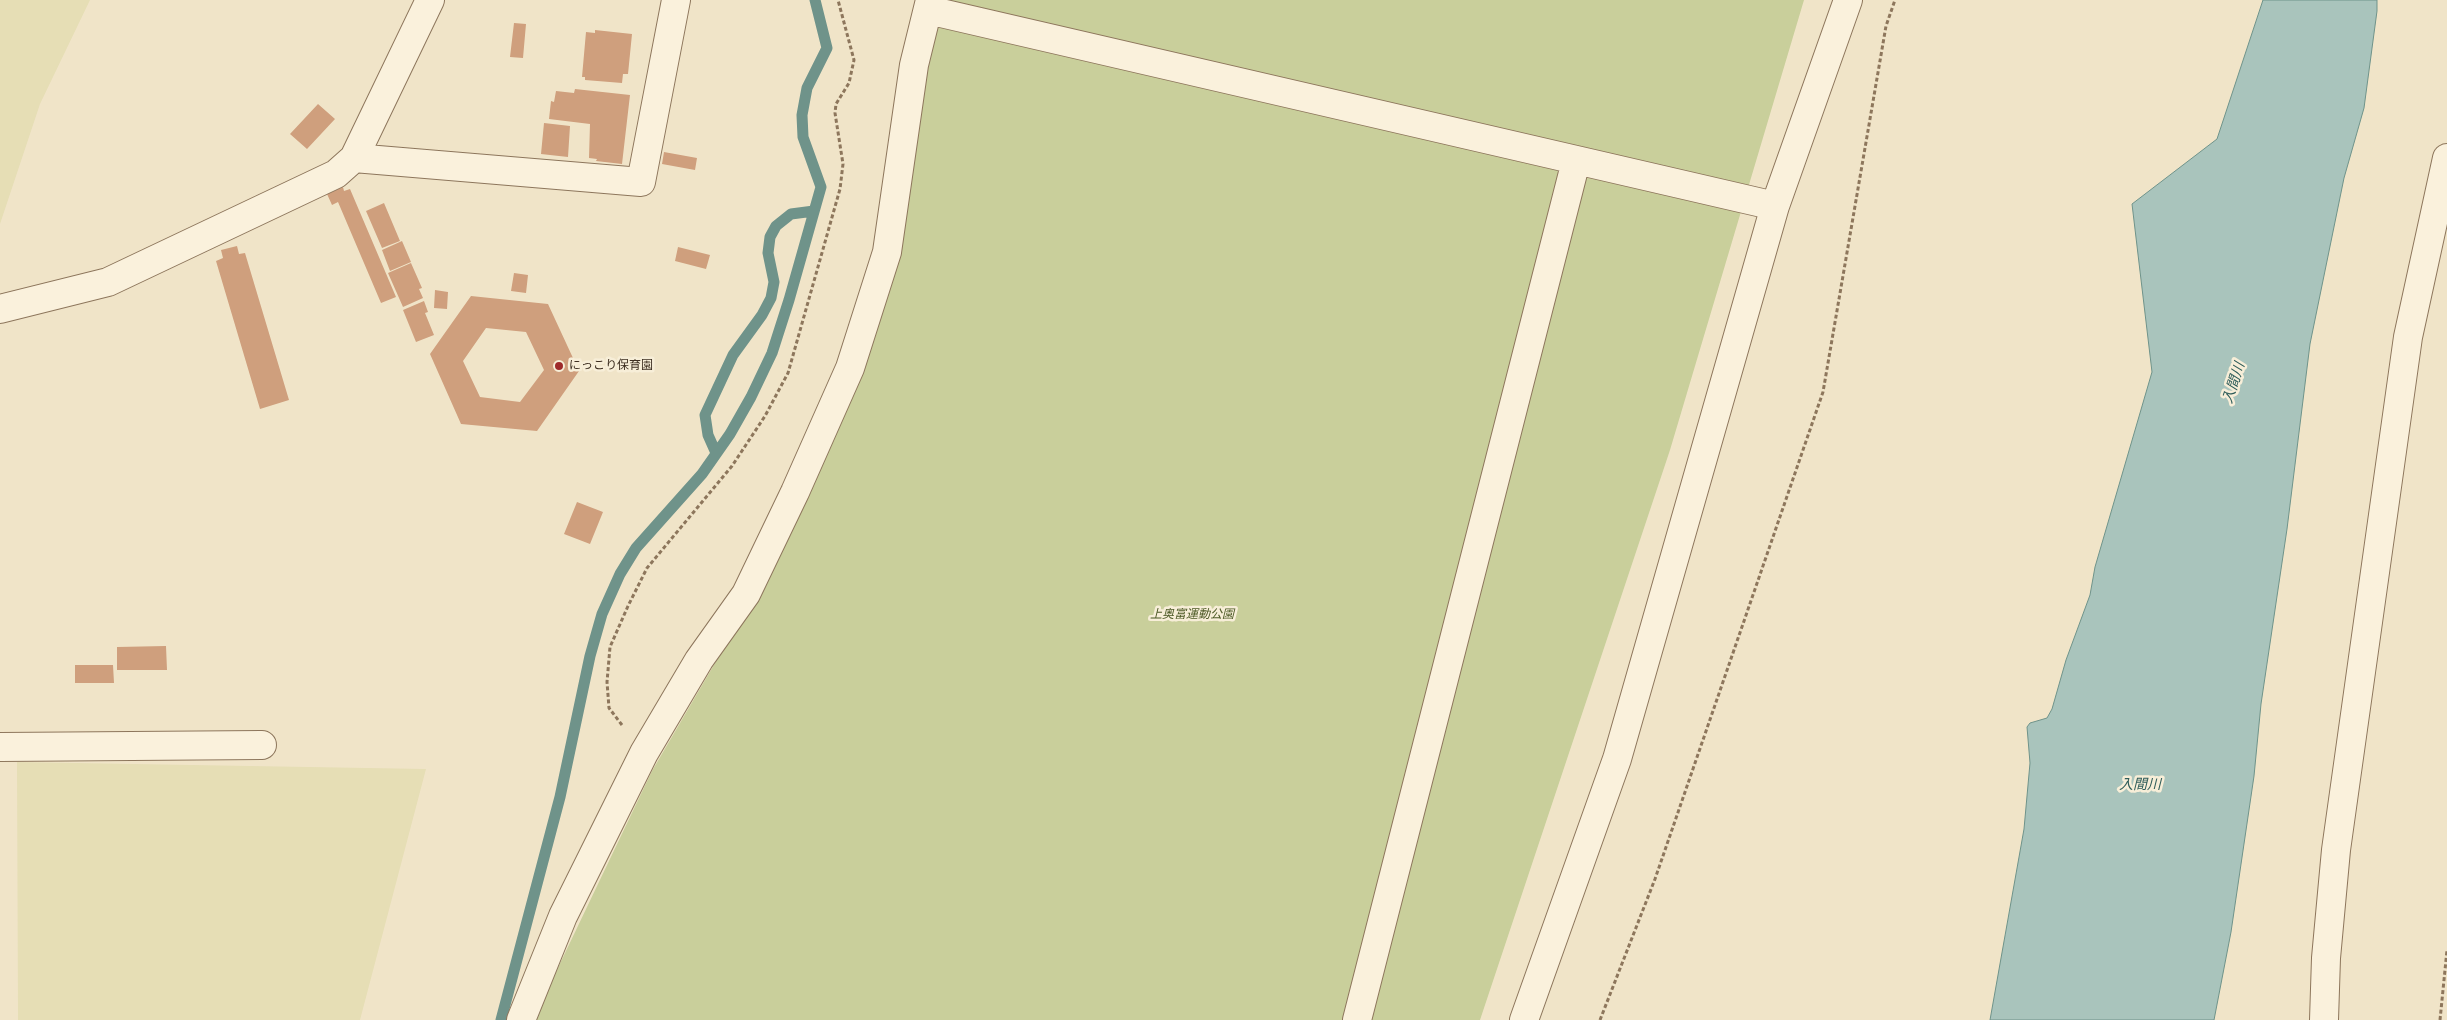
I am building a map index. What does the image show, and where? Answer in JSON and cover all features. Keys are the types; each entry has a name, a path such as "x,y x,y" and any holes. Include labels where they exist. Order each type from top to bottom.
{"street":[{"path":"0,324 0,309 108,282 336,174 354,158 430,0"},
{"path":"354,158 641,182 676,0"},
{"path":"1524,1020 1617,759 1775,206 1848,0"},
{"path":"521,1020 563,916 644,753 699,660 746,594 796,492 850,368 887,252 914,66 929,5 1576,161 1775,206"},
{"path":"2324,1020 2326,958 2336,850 2408,337 2447,158"},
{"path":"1357,1020 1576,161"},
{"path":"0,747 262,745"}],"path":[{"path":"644,753 609,708 607,682 610,647 647,568 732,466 765,416 788,373 840,189 843,164 835,113 836,104 849,83 854,60 838,0"},
{"path":"1600,1020 1655,879 1823,392 1886,26 1895,0"},
{"path":"2440,1020 2447,950"}],"shaded area":[{"path":"0,0 90,0 40,104 0,224"},
{"path":"17,762 426,769 360,1020 18,1020"}],"green space":[{"name":"上奥富運動公園","path":"947,0 1804,0 1670,450 1480,1020 533,1020 652,771 753,598 853,394 931,42"}],"water":[{"name":"入間川","path":"2263,0 2377,0 2377,11 2364,108 2344,178 2310,344 2287,529 2261,704 2254,776 2231,932 2214,1020 1990,1020 2024,829 2030,763 2027,727 2030,723 2047,718 2052,709 2066,660 2090,595 2095,567 2152,372 2132,204 2217,139"}],"building":[{"path":"514,23 526,24 523,58 510,57"},
{"path":"595,30 632,34 628,74 623,74 622,83 585,80 585,77 582,77 586,32 595,33"},
{"path":"575,89 630,95 622,164 596,161 597,159 589,158 590,124 549,119 551,101 554,102 556,91 574,93"},
{"path":"318,104 335,119 307,149 290,134"},
{"path":"544,123 570,126 568,157 541,154"},
{"path":"664,152 697,158 695,170 662,164"},
{"path":"343,187 344,191 350,189 396,297 381,303 338,202 332,205 327,194"},
{"path":"384,203 400,241 382,248 366,211"},
{"path":"402,241 411,262 390,271 382,250"},
{"path":"237,246 239,254 245,253 289,400 260,409 216,261 223,258 221,250"},
{"path":"678,247 710,255 706,269 675,261"},
{"path":"411,263 422,288 419,289 423,298 403,307 388,273"},
{"path":"514,273 528,275 526,293 511,291"},
{"path":"435,290 448,292 447,309 434,308"},
{"name":"にっこり保育園","path":"471,296 548,304 579,371 537,431 461,424 430,354","holes":["486,328 526,332 544,370 520,402 480,397 463,361"]},
{"path":"424,301 428,312 425,313 434,335 416,342 403,310"},
{"path":"577,502 603,512 590,544 564,534"},
{"path":"166,646 167,670 117,670 117,647"},
{"path":"75,665 113,665 114,683 75,683"}],"waterway":[{"path":"501,1020 560,797 590,656 602,614 620,574 636,548 702,474 730,434 751,397 772,353 789,300 821,187 803,137 802,115 807,88 827,48 815,0"},
{"path":"716,453 708,435 705,415 733,355 762,315 771,298 774,282 768,253 770,237 776,226 791,214 814,211"}],"place":[{"name":"にっこり保育園","path":"559,366"}]}
